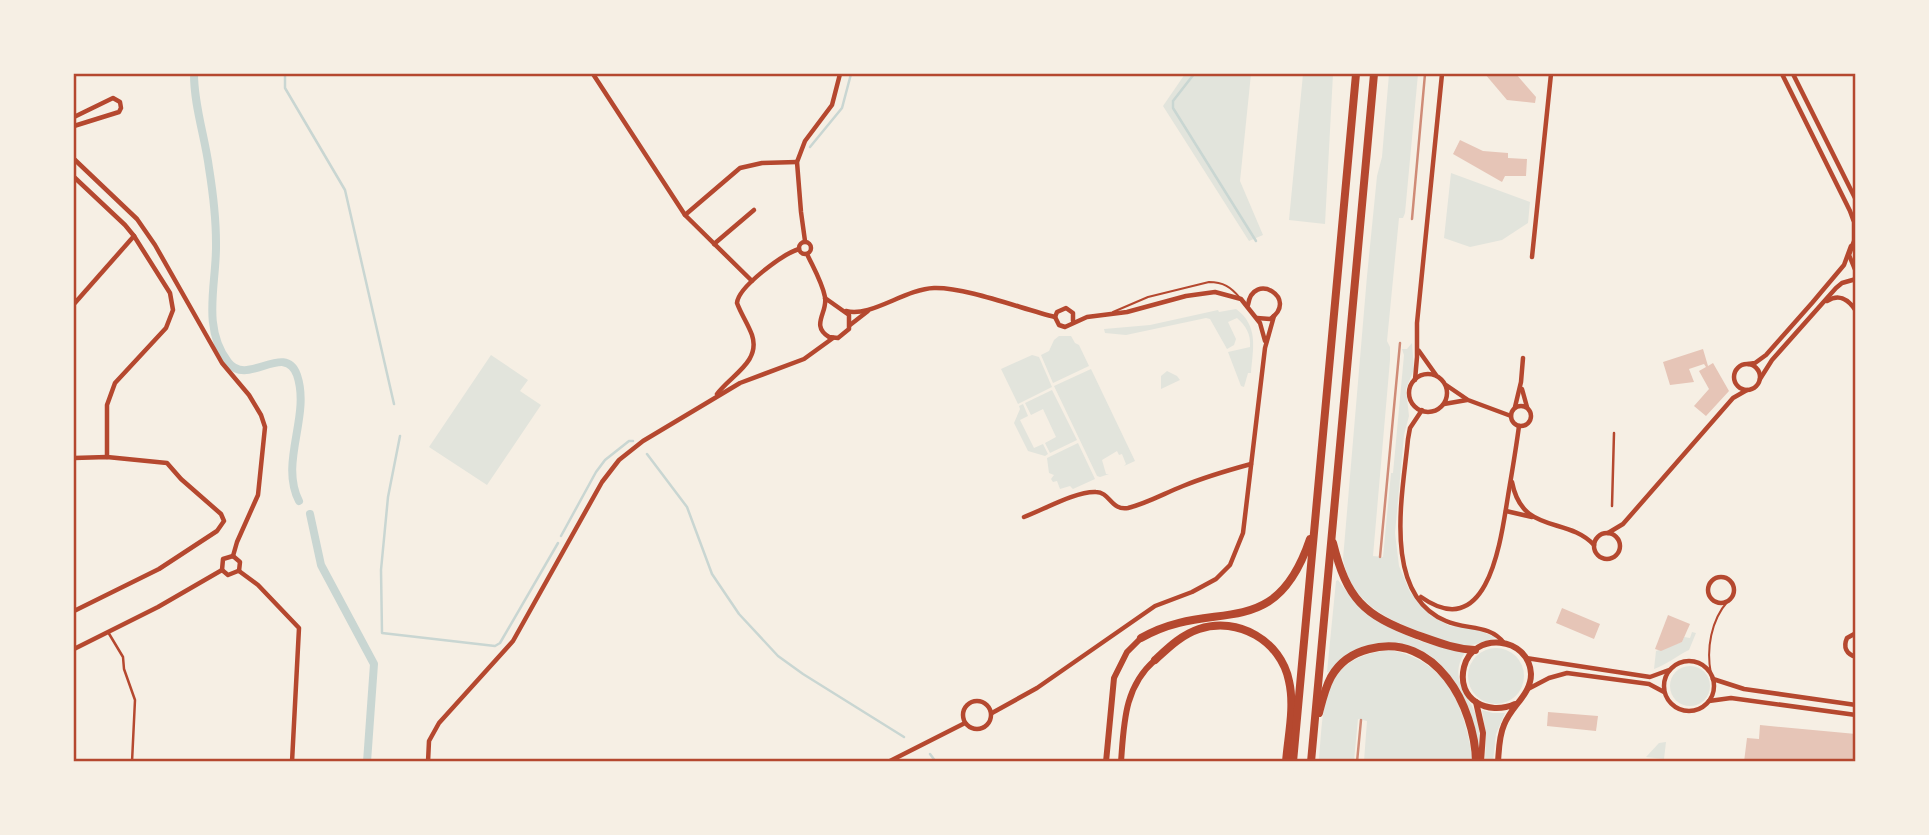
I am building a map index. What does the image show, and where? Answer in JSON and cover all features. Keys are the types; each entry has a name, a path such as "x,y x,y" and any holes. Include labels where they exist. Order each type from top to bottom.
{"highway":[{"path":"1293,761 1356,74"},
{"path":"1311,761 1374,74"},
{"path":"1141,638 1170,625 1252,610 1279,595 1300,565 1314,526"},
{"path":"1332,537 1345,582 1364,607 1381,620 1416,635 1447,646 1475,650"},
{"path":"1155,660 1182,637 1213,626 1237,628 1262,639 1280,657 1290,685 1286,761"},
{"path":"1313,736 1328,685 1339,667 1363,651 1395,646 1429,660 1450,681 1474,734 1476,761"}],"main road":[{"path":"1105,761 1114,678 1119,663 1141,638"},
{"path":"1498,761 1504,724 1515,704 1528,690 1531,674 1526,658 1516,648 1504,643 1488,643 1475,650 1465,663 1463,678 1469,695 1476,702 1495,709 1515,704"},
{"path":"1121,761 1129,696 1140,674 1155,660"},
{"path":"1476,702 1483,733 1481,761"}],"street":[{"path":"593,74 685,215 752,281"},
{"path":"807,254 812,248 806,241 797,162 805,141 835,98 840,74"},
{"path":"1442,74 1416,345 1417,370 1409,391 1412,403 1422,410 1433,411 1442,405 1468,400"},
{"path":"1532,257 1551,74"},
{"path":"1733,398 1738,369 1755,363 1766,355 1844,265 1855,239 1850,211 1782,74"},
{"path":"1793,74 1856,200"},
{"path":"74,117 113,98 120,102 119,112 74,126"},
{"path":"74,159 137,219 155,245 222,363 249,395 261,415 265,427 258,495 233,556"},
{"path":"685,215 733,173 750,164 797,162"},
{"path":"74,177 134,236 170,293 173,310 166,328 115,383 107,405 107,457"},
{"path":"714,244 754,210"},
{"path":"74,301 134,236"},
{"path":"799,249 800,243 806,241"},
{"path":"1851,246 1851,264 1856,272"},
{"path":"799,249 807,254"},
{"path":"715,398 753,353 751,333 741,313 738,297 741,290 787,254 799,249"},
{"path":"807,254 825,298 846,312 868,310"},
{"path":"1583,537 1608,533 1623,524 1733,398 1754,388 1772,360 1821,305 1842,283 1856,279"},
{"path":"428,761 429,741 439,723 513,640 610,469 643,441 752,377 804,359 833,338 842,336 850,324 868,310 912,292 936,288 964,292 1055,317"},
{"path":"992,713 985,703 974,701 964,710 965,723 972,729 982,729 989,723 992,713 1037,688 1155,606 1207,585 1225,572 1243,533 1265,342 1279,309 1279,299 1269,289 1264,288 1250,296 1248,306"},
{"path":"1073,322 1074,316 1069,309 1059,309 1055,317 1062,327 1087,317 1127,312 1205,292 1224,293 1241,299 1248,306 1260,323 1265,342"},
{"path":"1821,305 1837,297 1848,300 1856,311"},
{"path":"817,350 821,331 819,320 825,298"},
{"path":"822,312 829,307 838,307"},
{"path":"846,312 850,324"},
{"path":"1256,318 1265,320 1274,316"},
{"path":"821,331 833,338"},
{"path":"1416,345 1421,356 1445,384 1468,400 1511,416"},
{"path":"1521,382 1530,419 1520,426 1513,422 1511,416 1521,382 1523,358"},
{"path":"1748,364 1756,367 1760,379"},
{"path":"1415,380 1425,374 1436,376"},
{"path":"1442,405 1447,395 1445,384"},
{"path":"1737,384 1747,390"},
{"path":"1515,408 1528,408"},
{"path":"1422,410 1410,428 1408,439 1400,531 1402,562 1413,589 1431,612 1446,621 1477,627 1499,635 1504,643"},
{"path":"1413,589 1434,605 1452,609 1474,601 1482,592 1500,544 1520,426"},
{"path":"1612,506 1614,433"},
{"path":"74,458 107,457 167,463 181,480 221,514 224,521 217,531 159,569 74,611"},
{"path":"1024,517 1073,497 1095,492 1102,493 1116,507 1124,509 1185,485 1251,464"},
{"path":"1511,478 1520,508 1534,517"},
{"path":"1506,511 1520,508"},
{"path":"1506,511 1534,517 1583,537 1594,545 1598,556 1609,559 1618,552 1623,524"},
{"path":"1608,533 1615,536 1619,542"},
{"path":"1594,545 1598,536"},
{"path":"222,570 223,559 233,556"},
{"path":"233,556 240,562 239,571"},
{"path":"222,570 228,575 239,571"},
{"path":"74,649 158,607 222,570"},
{"path":"239,571 258,585 299,628 292,761"},
{"path":"1723,578 1732,584 1733,595 1728,601 1720,603 1710,597 1709,587 1715,579 1723,578"},
{"path":"108,632 124,657 124,669 135,700 132,761"},
{"path":"1856,632 1847,638 1845,645 1847,652 1856,657"},
{"path":"1526,658 1650,677 1670,670"},
{"path":"1691,661 1702,665 1712,677 1714,687 1708,701 1698,709 1686,710 1673,705 1665,693 1664,684 1676,664 1691,661"},
{"path":"1528,690 1549,678 1567,673 1648,684 1665,693"},
{"path":"1712,677 1744,689 1856,705"},
{"path":"1708,701 1731,698 1856,715"},
{"path":"888,761 965,723"}],"lane":[{"path":"1107,314 1147,297 1204,283 1223,284 1241,299"},
{"path":"1712,677 1709,652 1713,631 1719,611 1728,601"}],"shaded area":[{"path":"1185,74 1251,74 1240,181 1263,235 1249,241 1163,106"},
{"path":"1303,74 1333,74 1325,224 1289,220"},
{"path":"1389,74 1418,74 1405,213 1403,218 1399,218 1387,341 1390,360 1373,556 1383,557 1404,355 1402,349 1407,349 1412,343 1414,369 1406,389 1409,416 1404,435 1395,533 1399,566 1410,592 1430,615 1450,626 1476,629 1497,638 1471,645 1440,640 1396,622 1372,607 1354,587 1343,559 1367,276"},
{"path":"1451,173 1530,202 1528,223 1502,240 1470,247 1444,238"},
{"path":"1236,309 1248,323 1253,338 1251,373 1248,373 1244,387 1241,386 1228,352 1250,347 1247,331 1237,318 1228,322 1236,339 1234,345 1227,349 1210,319 1206,318 1126,335 1105,333 1104,329 1150,325 1218,310"},
{"path":"1059,336 1071,336 1079,345 1089,366 1053,383 1041,355 1049,351"},
{"path":"491,355 528,380 520,391 541,405 487,485 429,447"},
{"path":"1032,355 1039,357 1052,387 1018,404 1001,369"},
{"path":"1091,369 1135,461 1124,466 1126,464 1122,454 1119,455 1117,451 1102,460 1106,474 1109,474 1100,477 1097,476 1054,386"},
{"path":"1167,371 1180,380 1161,389 1161,376"},
{"path":"1052,390 1077,440 1050,453 1045,443 1056,437 1043,409 1031,415 1025,403"},
{"path":"1023,404 1028,416 1020,420 1034,448 1043,444 1048,454 1045,456 1028,451 1014,423 1019,406"},
{"path":"1078,443 1095,479 1073,489 1070,486 1060,489 1057,481 1053,482 1051,479 1054,475 1049,473 1047,458"},
{"path":"1338,580 1363,608 1378,620 1410,637 1465,652 1458,672 1459,680 1478,722 1479,751 1457,687 1438,661 1424,652 1402,644 1374,644 1360,649 1330,673 1327,672"},
{"path":"1692,632 1696,633 1689,650 1654,669 1656,651 1682,642 1684,637 1690,638"},
{"path":"1491,648 1501,648 1516,656 1522,665 1522,687 1516,696 1501,704 1491,704 1473,692 1468,681 1468,671 1480,653"},
{"path":"1389,650 1426,664 1440,676 1459,706 1473,761 1364,761 1367,721 1358,719 1354,761 1319,762 1325,704 1338,674 1350,663 1366,655"},
{"path":"1690,666 1704,672 1710,686 1704,700 1690,706 1676,700 1670,686 1676,672"},
{"path":"1482,710 1505,713 1496,734 1493,761 1485,761 1486,737"},
{"path":"1666,742 1664,759 1646,757 1659,743"}],"building":[{"path":"1485,74 1516,74 1536,97 1535,103 1507,100"},
{"path":"1460,140 1483,151 1508,153 1508,158 1527,159 1526,176 1505,176 1502,182 1453,154"},
{"path":"1703,349 1708,366 1713,363 1729,391 1706,416 1694,406 1709,389 1699,371 1706,367 1704,364 1689,369 1694,382 1670,385 1663,362"},
{"path":"1562,608 1600,624 1594,639 1556,623"},
{"path":"1668,615 1690,624 1682,642 1661,651 1655,649"},
{"path":"1548,712 1598,716 1596,731 1547,726"},
{"path":"1760,725 1856,734 1856,762 1744,762 1747,738 1759,739"}],"waterway":[{"path":"194,74 215,215 216,258 212,304 215,334 228,362 236,369 255,369 284,362 291,366 297,375 300,406 292,471 299,501"},
{"path":"285,74 285,88 345,190 394,404"},
{"path":"810,147 842,108 851,74"},
{"path":"1194,74 1173,101 1173,108 1256,241"},
{"path":"400,436 388,497 381,570 382,633 495,646 500,643 558,543"},
{"path":"561,536 605,460 629,441 633,441"},
{"path":"647,454 687,507 712,574 739,614 778,656 904,737"},
{"path":"310,514 321,565 374,664 367,762"},
{"path":"930,754 936,762"}],"railway":[{"path":"1412,219 1425,74"},
{"path":"1380,557 1400,343"},
{"path":"1357,762 1361,720"}]}
